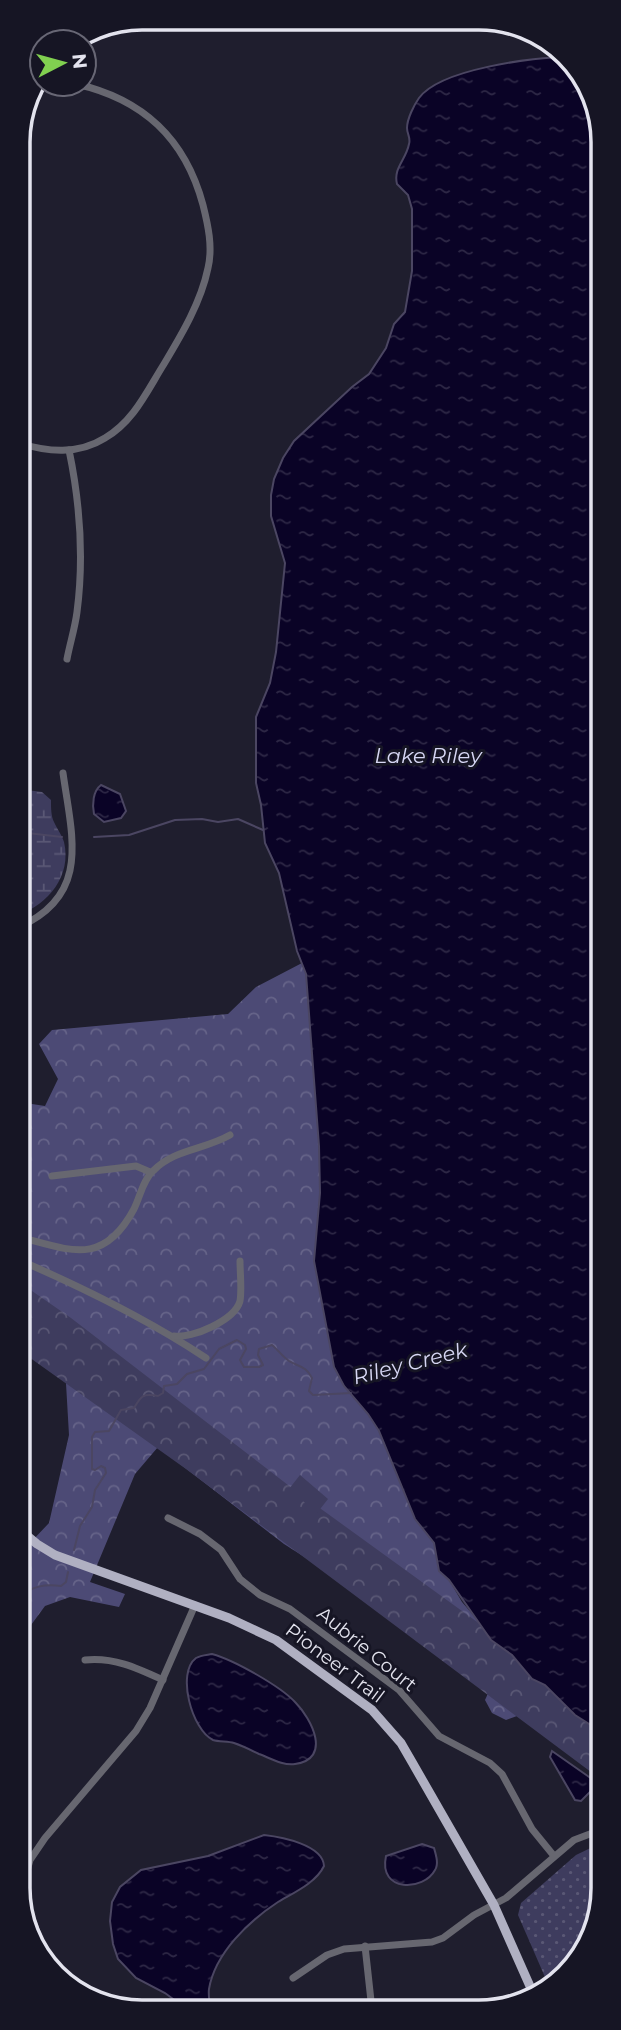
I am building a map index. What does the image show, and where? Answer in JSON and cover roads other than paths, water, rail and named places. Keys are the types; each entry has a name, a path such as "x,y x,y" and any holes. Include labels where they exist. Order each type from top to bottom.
{"main road":[{"name":"Pioneer Trail","path":"30,1538 55,1555 253,1627 276,1640 372,1710 401,1743 494,1905 530,1987"}],"street":[{"path":"30,447 43,451 80,449 106,438 138,409 183,331 201,292 209,265 210,237 199,189 189,164 175,142 155,122 130,103 98,89"},
{"path":"67,659 77,616 81,555 75,480 69,450"},
{"path":"30,922 49,909 64,890 72,867 74,847 64,773"},
{"path":"30,1240 75,1251 101,1246 124,1226 135,1208 150,1172 169,1157 218,1142 230,1135"},
{"path":"52,1176 136,1166 150,1172"},
{"path":"173,1336 190,1335 230,1317 240,1301 240,1261"},
{"path":"30,1265 89,1291 173,1336 206,1358"},
{"name":"Aubrie Court","path":"169,1518 201,1534 221,1550 240,1579 260,1595 290,1609 399,1690 439,1736 490,1763 502,1774 532,1829 554,1856"},
{"path":"30,1860 150,1709 195,1605"},
{"path":"85,1660 112,1660 163,1680"},
{"path":"293,1978 327,1955 344,1949 432,1942 443,1938 534,1876 574,1840 591,1834"},
{"path":"365,1946 371,2000"}],"water":[{"name":"Lake Riley","path":"552,58 568,74 585,106 591,142 591,1725 575,1715 545,1685 532,1679 512,1655 491,1640 449,1580 439,1571 434,1543 415,1519 379,1431 344,1386 334,1367 314,1261 320,1193 319,1146 306,974 297,951 279,873 265,843 256,783 256,717 270,683 276,652 285,563 271,516 274,479 294,441 369,374 386,348 394,324 405,312 412,271 412,209 408,195 397,184 396,178 409,142 407,128 411,112 419,98 446,79 466,72"},
{"path":"101,785 120,794 126,811 121,818 104,822 94,814 94,798"},
{"path":"212,1654 256,1674 295,1702 312,1728 316,1747 313,1755 306,1761 286,1764 234,1743 213,1740 205,1734 193,1714 187,1676 190,1665 196,1658"},
{"path":"552,1751 591,1778 591,1791 581,1801 575,1800 550,1757"},
{"path":"264,1835 291,1840 309,1847 322,1859 324,1866 310,1882 267,1910 235,1939 212,1976 209,2000 174,2000 136,1978 118,1959 110,1921 112,1902 120,1887 141,1870 208,1856"},
{"path":"422,1844 434,1848 437,1862 429,1877 413,1885 403,1885 389,1877 385,1868 386,1856"}],"waterway":[{"path":"94,837 129,835 175,820 202,819 218,822 238,819 263,830"},
{"path":"30,833 62,837"},
{"name":"Riley Creek","path":"74,1550 80,1526 92,1507 95,1490 106,1473 101,1466 92,1469 92,1437 95,1432 109,1431 121,1410 134,1408 143,1396 158,1396 163,1393 164,1386 177,1384 187,1374 204,1369 219,1349 237,1340 245,1345 246,1349 240,1360 244,1367 259,1367 263,1365 258,1355 259,1349 272,1345 310,1374 312,1378 309,1391 313,1395 351,1393"},
{"name":"Riley Creek","path":"30,1590 49,1585 61,1586 66,1582 68,1572"}]}
